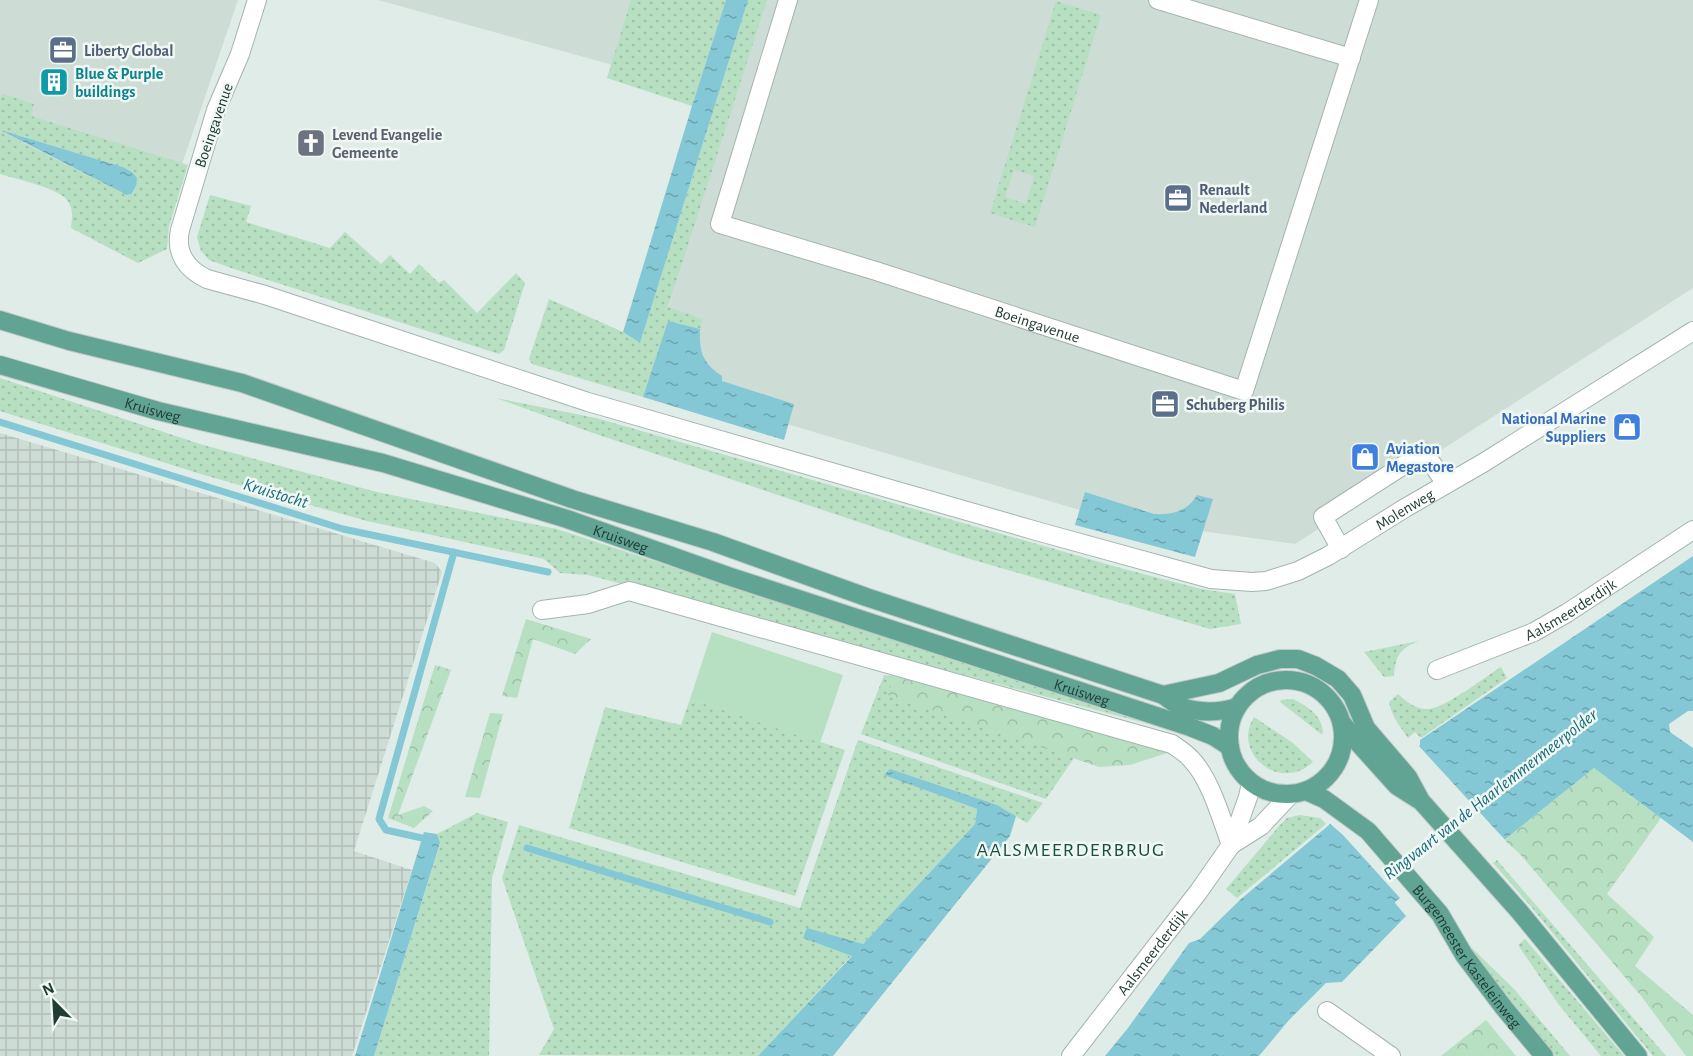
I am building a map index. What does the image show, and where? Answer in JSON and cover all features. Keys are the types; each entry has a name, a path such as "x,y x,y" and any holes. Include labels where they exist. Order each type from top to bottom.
{"main road":[{"name":"Kruisweg","path":"0,320 69,340 242,383 572,499 713,542 866,597 1163,695 1178,705 1223,712 1237,707"},
{"name":"Kruisweg","path":"0,365 158,411 383,463 567,519 728,576 1190,727 1213,736 1230,747"},
{"path":"1163,695 1219,683 1257,665 1280,659 1298,659 1338,679 1352,695 1366,728 1391,768 1397,786 1420,801 1519,911 1638,1056"},
{"path":"1342,723 1339,761 1325,779 1298,793 1274,793 1251,783 1236,765 1230,747 1229,727 1237,707 1245,698 1265,684 1278,680 1306,683 1318,689 1329,699 1342,723 1360,745 1391,768"},
{"name":"Burgemeester Kasteleinweg","path":"1298,793 1324,799 1368,831 1440,914 1464,955 1544,1056"}],"street":[{"name":"Boeingavenue","path":"257,0 240,54 216,110 178,240 184,262 190,269 207,279 296,305 588,402 1040,532 1211,579 1242,582 1266,581"},
{"name":"Boeingavenue","path":"788,0 720,224 1244,391 1369,0"},
{"path":"1158,0 1351,58"},
{"name":"Molenweg","path":"1266,581 1298,571 1341,549 1693,331"},
{"path":"1341,549 1323,517 1424,452 1446,484"},
{"name":"Aalsmeerderdijk","path":"1437,670 1534,632 1567,613 1693,530"},
{"name":"Kruisweg","path":"542,610 588,604 629,591 1172,744 1191,758 1199,769 1231,845"},
{"name":"Aalsmeerderdijk","path":"1071,1056 1200,891 1231,845 1251,783"},
{"name":"Aalsmeerderdijk","path":"1231,845 1260,826 1298,793"},
{"path":"1327,1011 1391,1056"}],"shaded area":[{"path":"0,0 238,0 179,173 0,137"},
{"path":"378,0 1693,0 1693,288 1295,544 1107,518 647,383 728,97"},
{"path":"0,433 435,563 442,572 354,851 412,870 352,1056 0,1056"}],"green space":[{"path":"631,0 726,0 692,106 607,78"},
{"path":"748,0 767,0 668,307 703,319 700,329 668,321 643,397 532,364 529,359 549,299 623,332 640,343"},
{"path":"1056,1 1101,15 1035,227 990,213","holes":["1014,170 1034,176 1026,204 1005,197"]},
{"path":"3,94 34,104 31,116 188,165 169,226 167,249 138,263 71,228 71,207 62,196 46,188 0,174 0,131 127,195 133,194 136,186 132,172 123,167 0,130 0,98"},
{"path":"210,195 251,206 246,222 330,248 345,232 381,264 390,255 410,274 419,264 439,283 444,280 477,313 516,273 525,283 504,350 499,354 209,260 201,251 197,237"},
{"path":"0,378 200,444 377,492 557,529 1145,723 588,575 560,573 544,559 367,521 204,475 0,411"},
{"path":"496,398 596,418 1124,569 1201,589 1235,594 1241,624 1210,629 960,556 590,432"},
{"path":"526,619 591,639 575,654 533,639 517,698 502,696"},
{"path":"712,632 843,675 820,743 690,699"},
{"path":"1419,641 1400,653 1394,676 1384,677 1364,652"},
{"path":"435,665 451,670 398,815 424,806 433,811 414,828 388,818"},
{"path":"1501,667 1507,678 1421,738 1415,732 1408,738 1396,721 1389,702 1398,694 1415,706 1423,709 1434,708 1453,699"},
{"path":"884,675 894,676 889,695 1074,758 1046,799 861,734"},
{"path":"894,676 1173,751 1130,765 1099,767 888,695"},
{"path":"690,699 845,750 795,896 569,828 605,707 681,725"},
{"path":"1293,699 1317,716 1323,733 1321,734 1280,702"},
{"path":"490,713 503,714 480,798 465,797"},
{"path":"1254,717 1293,743 1313,762 1300,770 1287,773 1274,771 1263,765 1254,756 1249,744 1249,731"},
{"path":"858,740 1043,803 1027,823 997,805 885,775 977,809 975,824 863,944 803,938 852,955 758,1056 539,1055 554,1029 502,878 519,825 800,908"},
{"path":"1594,768 1661,818 1607,894 1654,937 1635,966 1693,1015 1693,1056 1686,1056 1641,996 1519,853 1504,840"},
{"path":"477,813 508,822 492,878 489,1056 374,1056 440,844 437,834"},
{"path":"1300,815 1320,818 1326,824 1237,898 1226,889 1287,818"},
{"path":"1497,860 1666,1056 1653,1056 1493,863"},
{"path":"1525,939 1624,1056 1601,1056 1559,1005 1518,945"},
{"path":"1472,948 1514,989 1570,1056 1548,1056 1468,950"},
{"path":"1486,1020 1516,1056 1441,1056"}],"water":[{"path":"726,0 748,0 640,343 623,332"},
{"path":"0,130 123,167 137,178 136,186 132,194 127,195"},
{"path":"668,321 700,329 700,345 706,362 722,376 722,381 794,404 784,440 643,397"},
{"path":"1085,492 1154,514 1179,511 1189,505 1197,495 1213,499 1195,557 1075,525"},
{"name":"Ringvaart van de Haarlemmermeerpolder","path":"1693,556 1693,711 1688,711 1669,724 1670,732 1693,748 1693,842 1594,768 1504,840 1486,822 1395,903 1406,916 1342,982 1326,983 1289,1020 1259,1056 1105,1056 1189,943 1200,939 1241,899 1420,745 1420,740"},
{"path":"890,769 997,805 1016,816 1010,836 833,1056 758,1056 852,956 803,938 807,928 863,944 975,824 977,809 884,775"},
{"path":"424,832 437,834 440,843 374,1056 355,1056"}],"pier":[{"path":"1417,744 1507,842 1502,843 1486,826 1399,903 1409,918 1395,902 1400,898 1343,835 1328,822"}],"waterway":[{"name":"Kruistocht","path":"0,422 343,529 548,572"},
{"path":"422,838 386,830 379,819 454,552"},
{"path":"527,848 770,922"}],"place":[{"name":"Liberty Global","path":"63,50"},
{"name":"Blue & Purple buildings","path":"54,82"},
{"name":"Levend Evangelie Gemeente","path":"311,143"},
{"name":"Renault Nederland","path":"1178,198"},
{"name":"Schuberg Philis","path":"1165,404"},
{"name":"National Marine Suppliers","path":"1627,427"},
{"name":"Aviation Megastore","path":"1365,457"}],"district":[{"name":"AALSMEERDERBRUG","path":"1071,849"}]}
